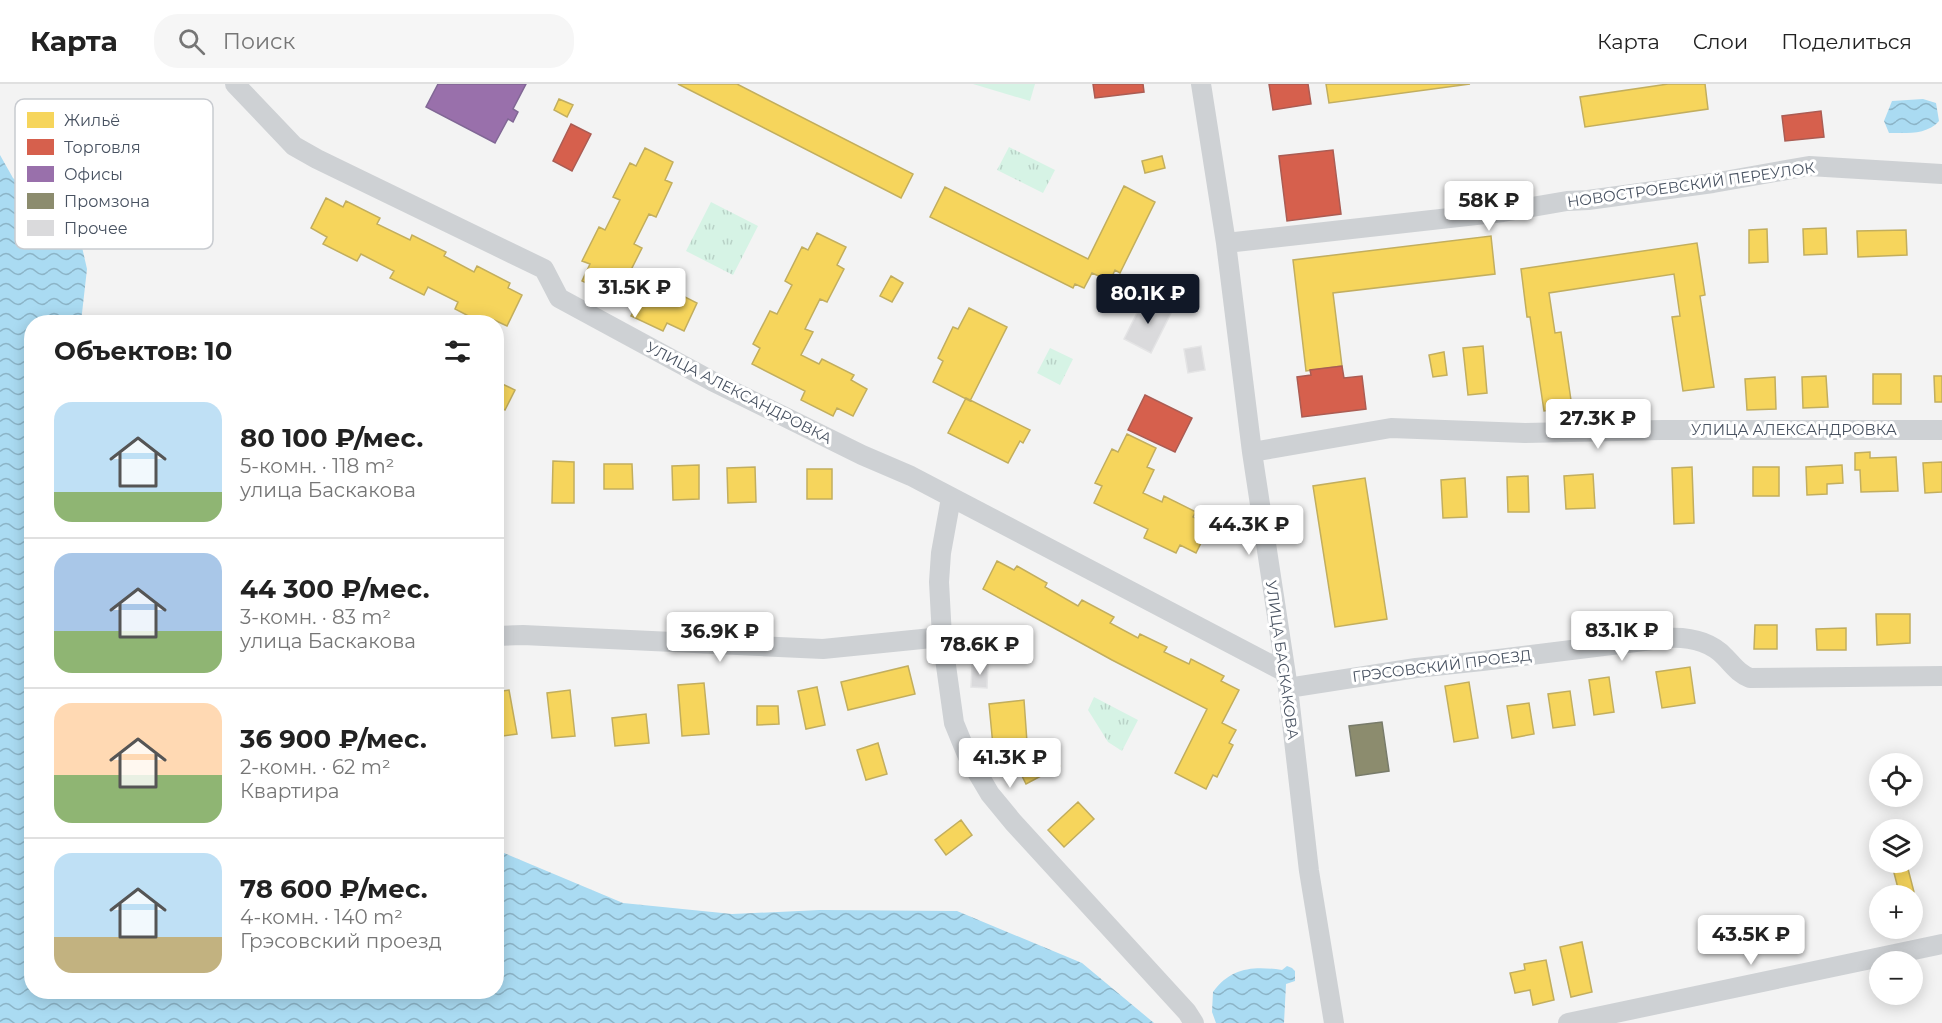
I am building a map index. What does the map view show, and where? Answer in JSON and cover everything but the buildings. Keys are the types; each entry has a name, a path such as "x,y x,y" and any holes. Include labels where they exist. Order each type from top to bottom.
{"street":[{"name":"УЛИЦА АЛЕКСАНДРОВКА","path":"235,84 294,146 544,268 559,298 712,381 862,455 911,476 1286,680"},
{"name":"УЛИЦА БАСКАКОВА","path":"1201,84 1226,243 1252,452 1286,680 1309,871 1334,1023"},
{"name":"НОВОСТРОЕВСКИЙ ПЕРЕУЛОК","path":"1226,243 1503,212 1567,201 1713,183 1809,166 1942,174"},
{"name":"УЛИЦА АЛЕКСАНДРОВКА","path":"1252,452 1391,428 1525,433 1662,430 1942,430"},
{"path":"951,498 941,553 939,582 942,637 954,723 968,757 990,794 1013,822 1194,1023"},
{"path":"504,636 823,649 942,637"},
{"name":"ГРЭСОВСКИЙ ПРОЕЗД","path":"1286,680 1416,668 1668,638 1701,640 1724,655 1739,674 1750,678 1942,676"},
{"path":"1568,1023 1942,944"}],"green space":[{"path":"973,84 1035,84 1030,101"},
{"path":"1009,147 1055,170 1043,193 997,170"},
{"path":"711,202 758,226 733,275 686,251"},
{"path":"1050,348 1073,359 1060,385 1037,373"},
{"path":"1094,697 1138,720 1122,751 1108,742 1088,710"}],"water":[{"path":"1923,99 1936,103 1939,121 1934,126 1923,131 1889,133 1884,121 1892,101"},
{"path":"0,155 15,180 15,249 82,249 87,269 82,315 24,315 24,999 504,999 504,853 623,903 732,914 820,910 957,911 1082,963 1154,1023 0,1023"},
{"path":"1287,966 1295,971 1295,981 1286,984 1284,1023 1216,1023 1212,1012 1213,992 1227,977 1244,970 1262,968 1282,970"}]}
